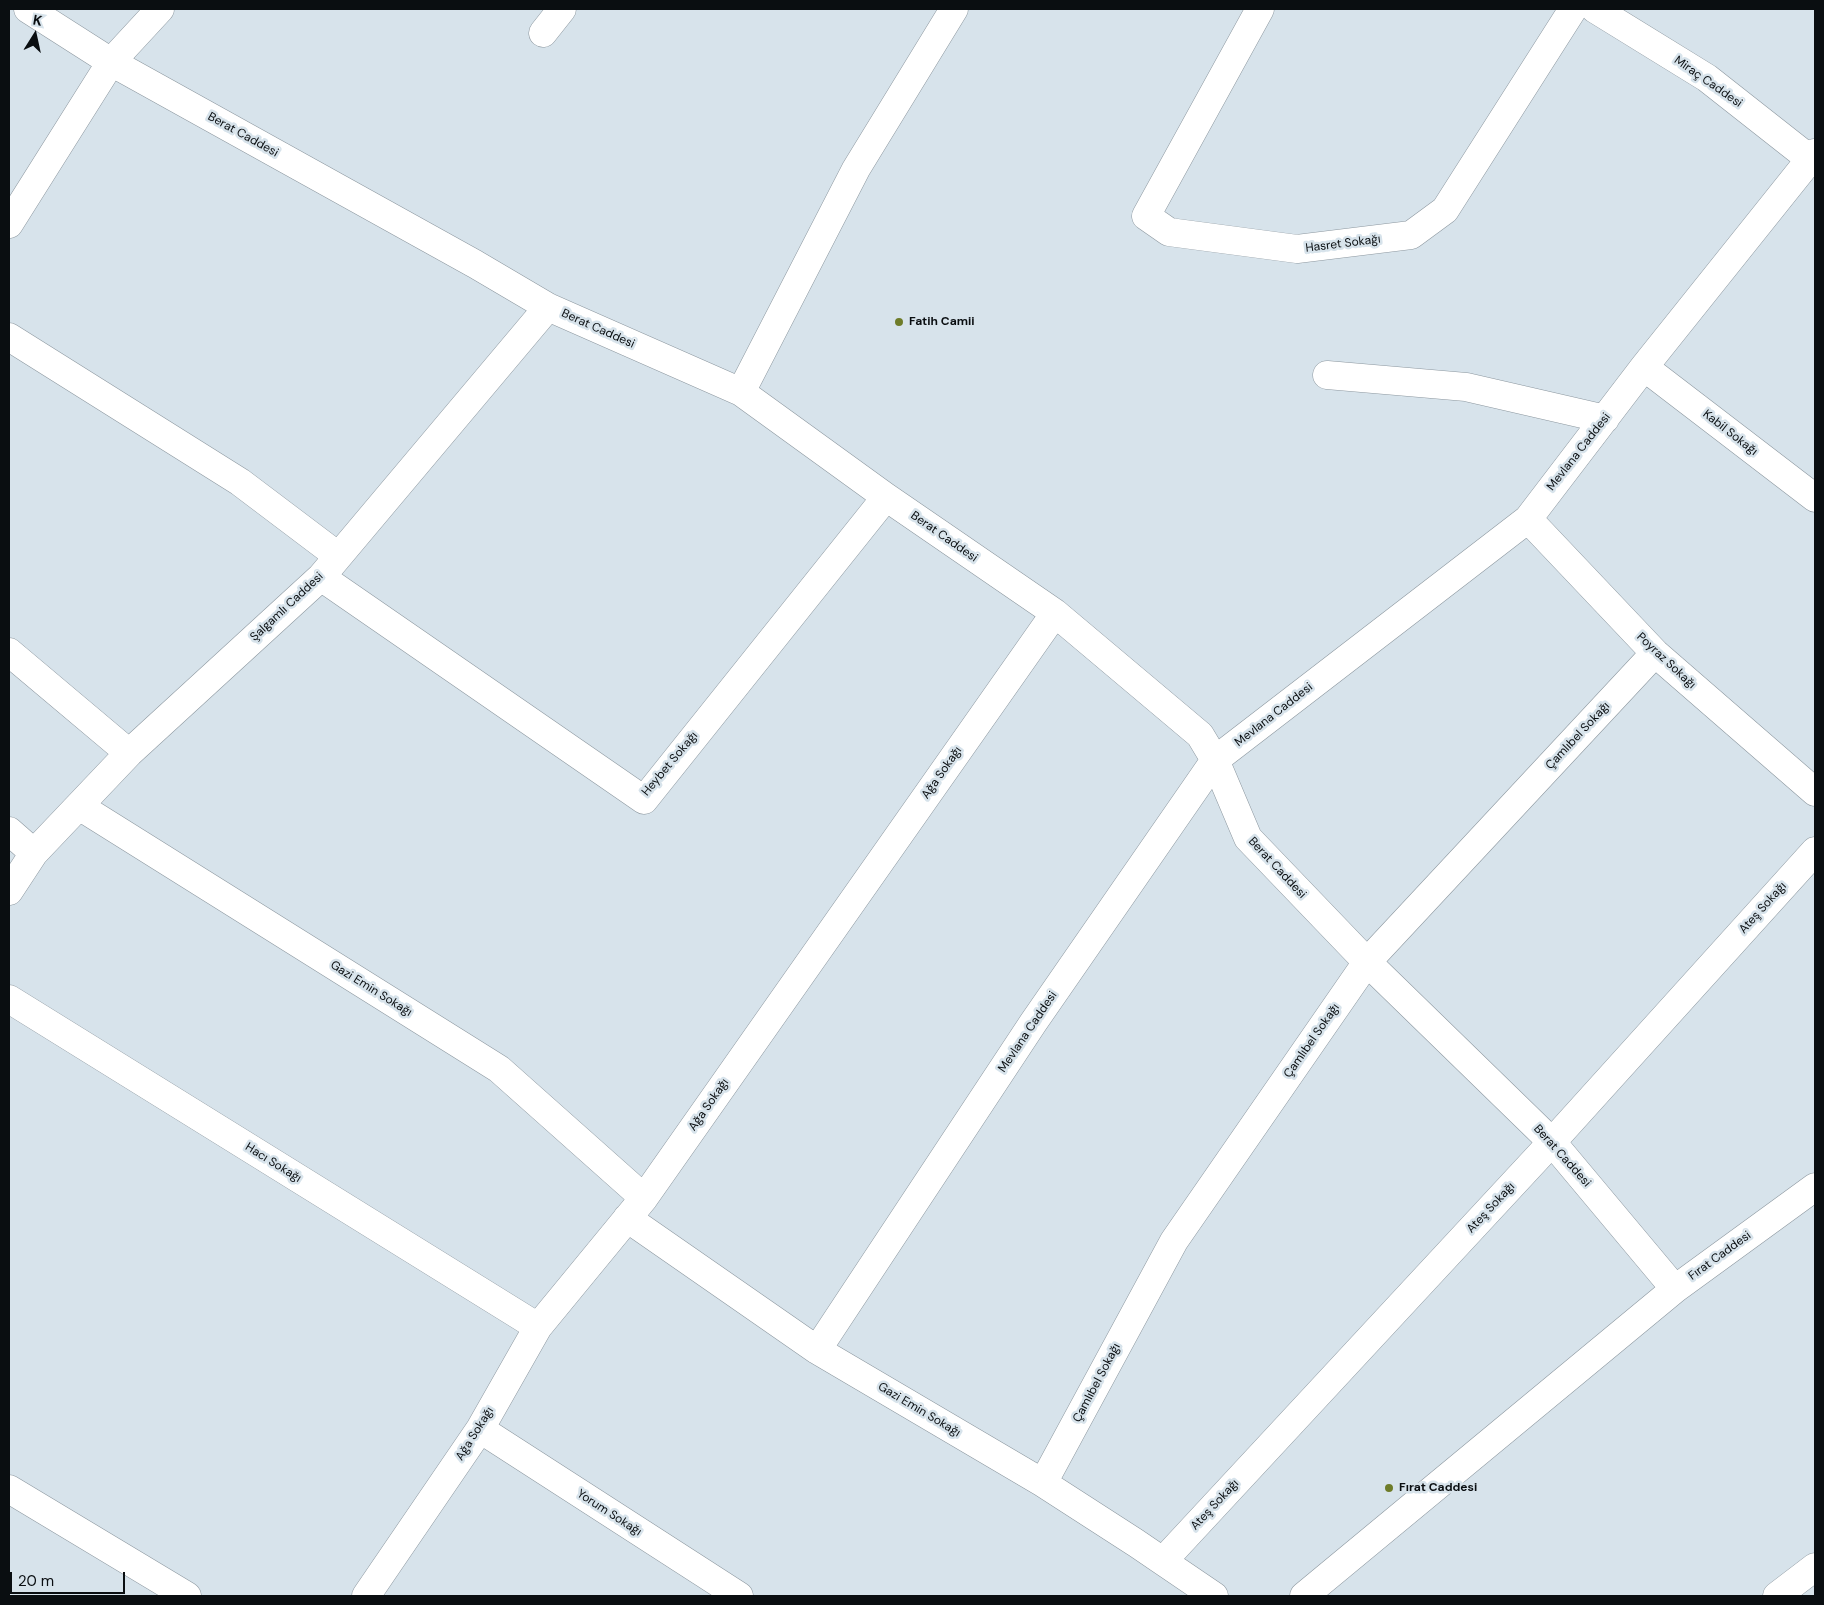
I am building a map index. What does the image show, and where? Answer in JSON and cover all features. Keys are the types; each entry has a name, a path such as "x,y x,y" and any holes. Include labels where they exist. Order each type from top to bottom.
{"street":[{"name":"Berat Caddesi","path":"28,9 111,62 475,264 548,307 741,392 1054,613 1200,735 1216,760 1248,838 1367,962 1552,1142 1675,1289"},
{"path":"9,224 111,62 160,9"},
{"path":"543,32 562,9"},
{"path":"741,392 856,169 954,9"},
{"name":"Hasret Sokağı","path":"1260,9 1146,216 1169,232 1297,250 1411,236 1445,210 1573,9"},
{"name":"Miraç Caddesi","path":"1595,9 1707,78 1814,158"},
{"name":"Mevlana Caddesi","path":"817,1350 1033,1023 1216,760 1528,519 1644,367 1814,158"},
{"name":"Şalgamlı Caddesi","path":"9,891 34,853 129,753 321,577 548,307"},
{"path":"9,338 240,482 338,556"},
{"name":"Kabil Sokağı","path":"1644,367 1815,498"},
{"path":"1327,375 1466,387 1605,419"},
{"name":"Heybet Sokağı","path":"321,577 644,800 886,496"},
{"name":"Poyraz Sokağı","path":"1528,519 1655,653 1815,792"},
{"name":"Ağa Sokağı","path":"366,1596 480,1429 538,1327 644,1198 1054,613"},
{"path":"9,652 129,753"},
{"name":"Çamlıbel Sokağı","path":"1043,1483 1174,1241 1367,962 1655,653"},
{"name":"Gazi Emin Sokağı","path":"79,806 499,1068 644,1198"},
{"path":"9,832 34,853"},
{"name":"Ateş Sokağı","path":"1163,1561 1552,1142 1815,851"},
{"name":"Hacı Sokağı","path":"9,999 538,1327"},
{"name":"Fırat Caddesi","path":"1308,1595 1675,1289 1815,1186"},
{"name":"Gazi Emin Sokağı","path":"627,1218 817,1350 1043,1483 1214,1596"},
{"name":"Yorum Sokağı","path":"480,1429 739,1596"},
{"path":"9,1488 187,1596"},
{"path":"1776,1596 1815,1567"}],"place":[{"name":"Fatih Camii","path":"899,322"},
{"name":"Fırat Caddesi","path":"1389,1488"}]}
